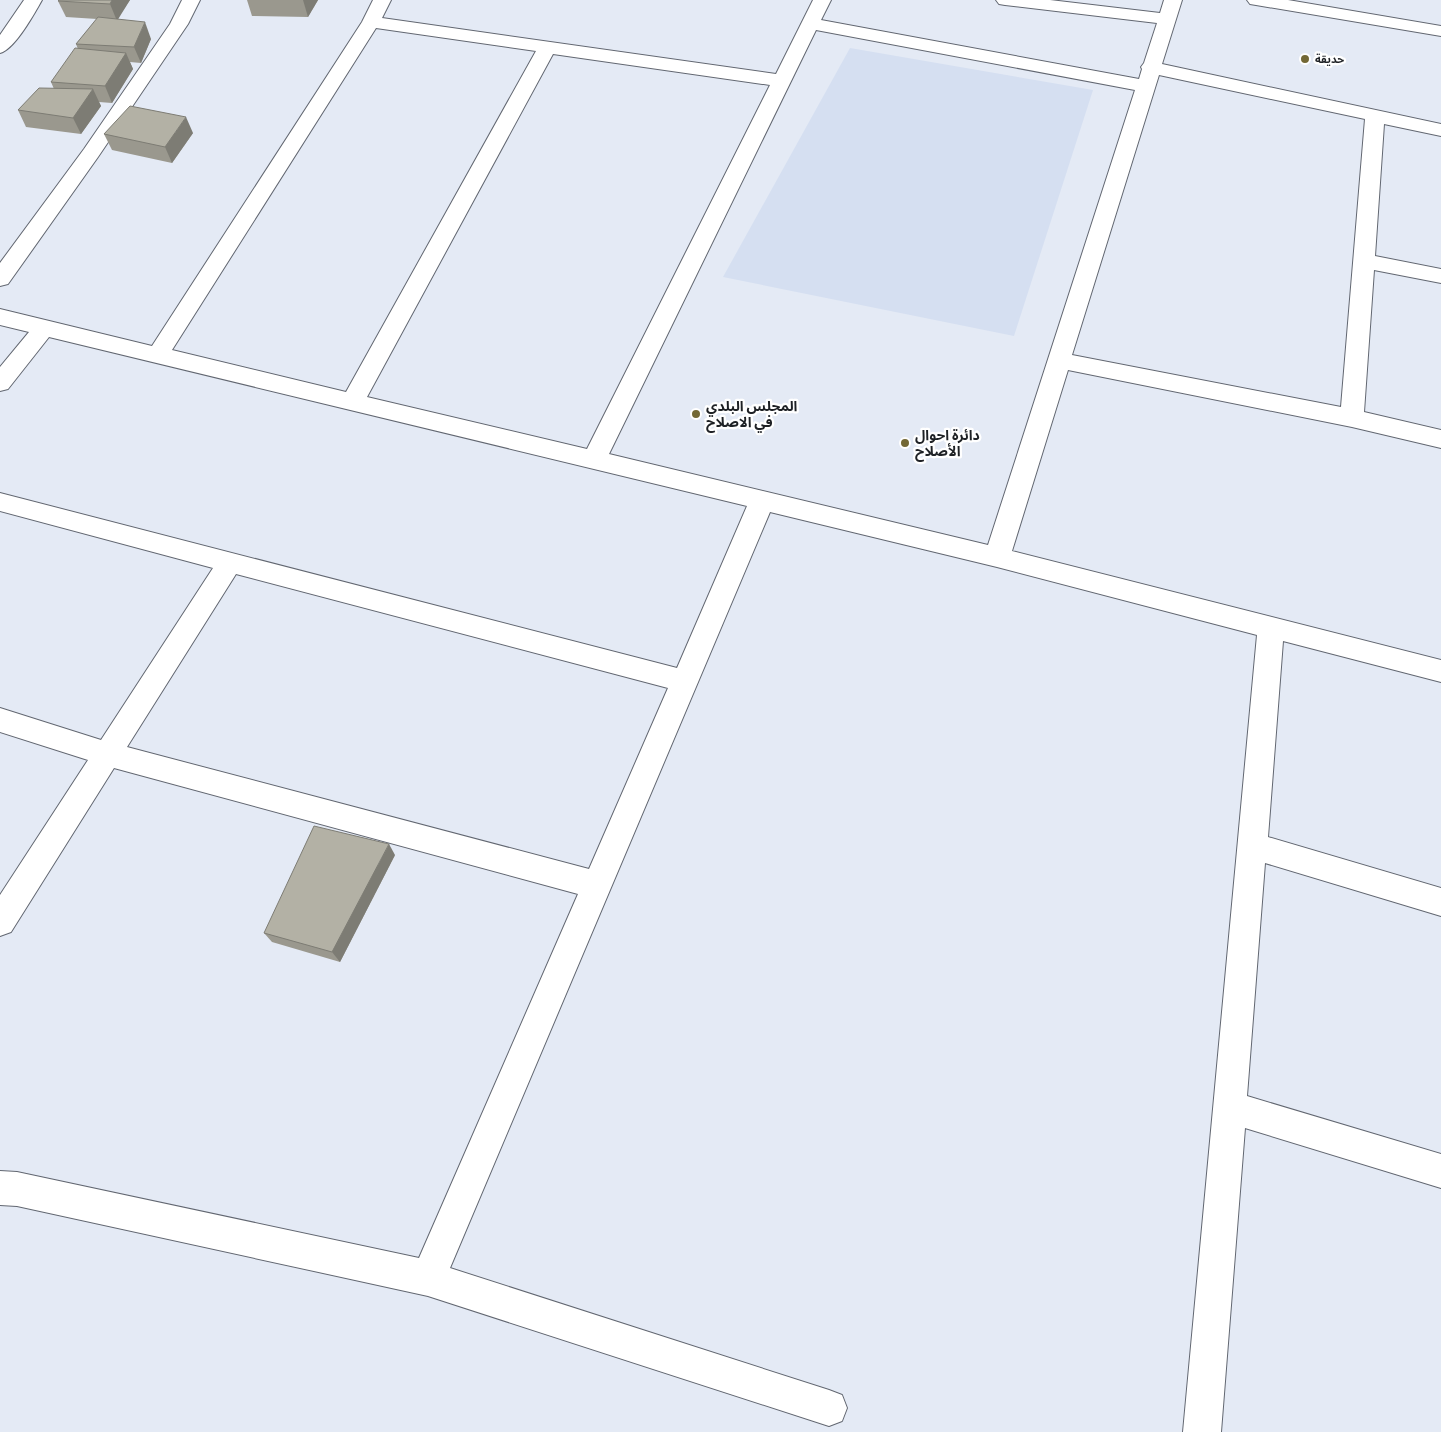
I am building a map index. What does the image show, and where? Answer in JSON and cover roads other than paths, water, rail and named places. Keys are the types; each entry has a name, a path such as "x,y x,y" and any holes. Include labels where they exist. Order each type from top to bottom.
{"street":[{"path":"0,47 23,17 33,0"},
{"path":"0,280 91,153 174,32 191,0"},
{"path":"158,355 371,22 382,0"},
{"path":"594,460 822,0"},
{"path":"997,557 1170,10 1005,0"},
{"path":"1256,0 1441,31"},
{"path":"0,16 23,17"},
{"path":"371,22 782,81"},
{"path":"810,23 1148,76 1375,116 1441,130"},
{"path":"353,402 547,47"},
{"path":"1352,418 1375,116"},
{"path":"1365,261 1441,276"},
{"path":"0,317 997,557 1441,671"},
{"path":"0,384 44,329"},
{"path":"1059,360 1352,418 1441,439"},
{"path":"428,1278 762,501"},
{"path":"0,502 684,681"},
{"path":"0,922 230,562"},
{"path":"1202,1432 1271,627"},
{"path":"0,720 107,754 596,885"},
{"path":"1252,846 1441,902"},
{"path":"1230,1107 1441,1171"},
{"path":"0,1188 428,1278 829,1408"}],"place":[{"name":"حديقة","path":"1305,59"},
{"name":"المجلس البلدي في الاصلاح","path":"696,414"},
{"name":"دائرة احوال الأصلاح","path":"905,443"}]}
